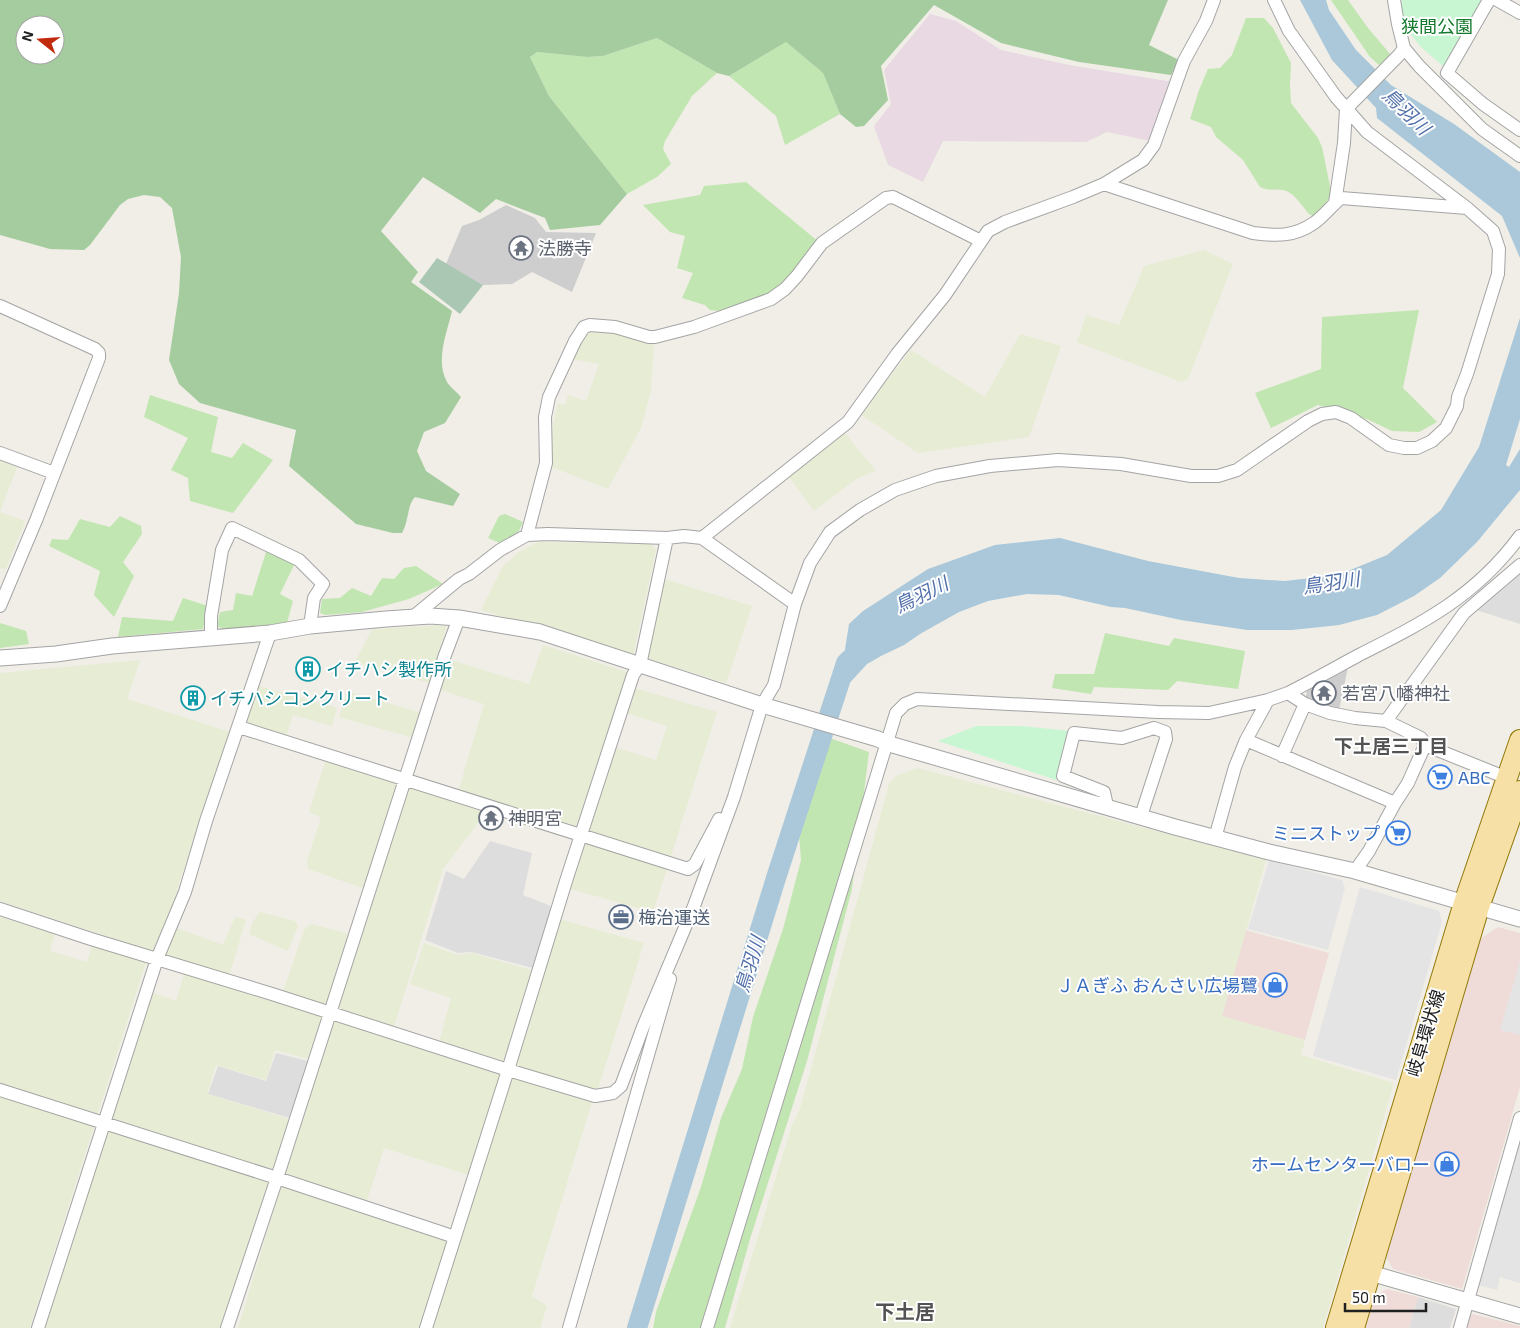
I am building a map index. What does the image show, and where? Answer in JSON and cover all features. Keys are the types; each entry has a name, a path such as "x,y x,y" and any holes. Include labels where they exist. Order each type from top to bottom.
{"main road":[{"name":"岐阜環状線","path":"1336,1328 1362,1271 1472,905 1514,784 1520,740"},
{"name":"岐阜環状線","path":"1354,1328 1362,1271"}],"street":[{"path":"702,538 848,422 896,354 946,295 988,231 1005,222 1104,184 1143,160 1154,145 1184,60 1206,20 1214,0"},
{"path":"0,908 508,1070 595,1096 613,1093 621,1086 642,1027 686,924 734,798 774,685 795,604 810,563 830,532 860,510 895,490 936,476 990,466 1058,460 1121,464 1191,476 1218,476 1237,470 1308,421 1322,414 1336,412 1351,418 1389,446 1404,448 1417,448 1432,441 1446,428 1467,374 1498,274 1499,249 1493,231 1467,208 1367,132 1336,97 1289,31 1274,0"},
{"path":"1394,0 1402,52 1419,66 1482,129 1520,156"},
{"path":"1489,0 1447,72 1483,104 1520,130"},
{"path":"1497,0 1520,13"},
{"path":"1335,203 1344,143 1346,108 1402,52"},
{"path":"1104,184 1253,232 1279,236 1303,229 1316,222 1340,198 1467,208"},
{"path":"527,535 546,463 545,417 549,397 575,341 584,327 590,325 615,327 655,337 694,327 771,299 798,276 822,243 886,198 893,197 981,241"},
{"path":"0,306 95,349 99,353 99,358 0,606"},
{"path":"0,453 54,473"},
{"path":"211,639 211,616 222,550 232,528 299,560 323,584 314,598 310,626"},
{"path":"413,618 459,579 469,574 500,550 527,535 548,534 667,538 684,536 702,538 795,604"},
{"path":"707,1328 882,741 896,712 905,704 917,699 1209,713 1268,700 1288,693 1414,628 1448,606 1480,581 1520,536"},
{"path":"426,1328 581,835 633,675 640,665 667,538"},
{"path":"1386,721 1464,612 1520,565"},
{"path":"0,658 56,654 112,646 270,633 310,626 430,616 459,618 540,632 766,706 882,741 1215,838 1355,871 1520,919"},
{"path":"227,1328 404,780 459,618"},
{"path":"38,1328 157,959 185,892 206,821 270,633"},
{"path":"1288,693 1304,704 1330,713 1386,721 1421,738 1425,745 1514,784"},
{"path":"1215,838 1235,767 1246,740 1268,700"},
{"path":"1282,756 1304,704"},
{"path":"239,727 581,835 666,864 688,869 695,864 720,816 734,798"},
{"path":"1107,806 1104,792 1063,776 1074,733 1122,738 1154,728 1165,732 1166,738 1141,816"},
{"path":"1246,740 1395,803"},
{"path":"1355,871 1369,851 1408,783 1425,745"},
{"path":"568,1328 686,924"},
{"path":"0,1090 455,1237"},
{"path":"1460,1328 1520,1118"},
{"path":"1362,1271 1520,1316"}],"shaded area":[{"path":"930,14 956,21 1001,50 1069,65 1173,82 1150,141 1107,132 1086,142 943,141 923,182 888,165 874,126 891,104 884,70"},
{"name":"法勝寺","path":"506,205 535,218 546,232 596,233 572,292 532,272 512,284 483,285 446,264 462,226 479,220"},
{"path":"1520,571 1520,624 1476,610"},
{"name":"若宮八幡神社","path":"1348,667 1339,710 1305,701 1308,685"},
{"path":"490,841 532,853 523,895 551,906 549,921 533,968 471,952 458,953 425,940 446,871 464,879"},
{"path":"1269,860 1342,880 1345,888 1328,950 1248,929"},
{"path":"1360,887 1439,911 1442,922 1396,1080 1313,1056"},
{"path":"1498,927 1520,933 1520,1087 1462,1289 1393,1269 1385,1255 1480,939"},
{"name":"ＪＡぎふ おんさい広場鷺","path":"1245,930 1329,953 1305,1040 1222,1016"},
{"path":"1520,961 1520,1035 1500,1030"},
{"path":"276,1053 312,1062 293,1119 208,1094 218,1066 266,1081"},
{"path":"1520,1138 1520,1283 1500,1277 1497,1290 1478,1285"},
{"path":"1387,1289 1418,1297 1409,1328 1365,1328 1374,1296"},
{"path":"1418,1297 1456,1309 1450,1328 1409,1328"},
{"path":"1473,1314 1520,1326 1520,1328 1465,1328 1467,1319"}],"green space":[{"path":"0,0 1168,0 1149,45 1179,60 1171,75 1079,62 1001,43 934,5 881,66 888,100 864,126 856,127 840,114 823,73 786,42 729,76 717,73 657,38 603,56 587,57 537,52 530,57 549,96 627,194 600,225 550,230 545,218 496,199 480,213 423,177 381,231 418,272 411,282 452,311 443,346 442,365 447,382 461,397 445,423 424,432 417,451 426,471 460,494 453,506 415,497 412,500 402,533 393,533 356,524 289,466 296,430 200,403 179,384 169,360 179,293 181,257 172,208 160,197 144,195 128,199 120,205 90,245 84,250 50,249 0,235"},
{"path":"1331,0 1348,0 1391,55 1380,66 1370,57"},
{"name":"狭間公園","path":"1402,0 1483,1 1443,66 1421,47 1400,21"},
{"path":"1246,18 1264,18 1273,28 1291,63 1291,103 1318,138 1322,147 1332,196 1313,216 1309,214 1291,193 1260,187 1243,160 1216,137 1211,127 1190,119 1208,69 1220,68 1232,55"},
{"path":"657,38 717,73 692,96 665,141 663,149 671,164 657,177 627,194 549,96 530,57 537,52 587,57 603,56"},
{"path":"786,42 823,73 840,114 785,145 776,116 729,76"},
{"path":"746,182 819,242 779,291 721,311 710,310 705,305 682,298 693,273 677,268 685,236 670,232 643,205 700,195 704,186"},
{"path":"1204,250 1233,264 1188,379 1181,382 1077,342 1086,315 1119,325 1144,266"},
{"path":"437,258 483,285 460,314 419,282"},
{"path":"1419,310 1403,388 1437,422 1419,432 1392,431 1369,420 1318,405 1271,428 1255,393 1321,369 1322,317"},
{"path":"592,330 646,338 654,344 651,391 641,428 608,489 554,468 548,461 558,403 565,405 568,395 586,401 599,364 573,359 582,337"},
{"path":"1020,334 1061,346 1029,437 918,453 860,414 911,350 985,397"},
{"path":"150,395 218,417 211,452 232,458 243,443 273,460 233,513 190,501 188,478 171,470 188,438 144,417"},
{"path":"844,432 876,471 858,478 814,511 789,477"},
{"path":"0,460 17,467 0,512"},
{"path":"0,512 25,521 6,569 0,568"},
{"path":"505,514 523,522 516,537 502,544 488,538 499,516"},
{"path":"120,516 141,526 142,534 123,562 134,576 114,617 94,595 100,571 49,546 52,539 68,540 80,519 110,527"},
{"path":"538,542 651,544 656,550 633,657 481,610 503,566 519,552"},
{"path":"267,549 296,561 280,594 293,601 287,623 224,629 217,626 220,612 233,610 236,593 252,596"},
{"path":"416,566 443,584 409,599 362,612 325,615 320,613 322,599 340,598 352,588 371,596 382,578 394,579 404,568"},
{"path":"664,579 752,606 726,683 646,658"},
{"path":"183,598 208,606 203,629 118,637 122,617 173,621"},
{"path":"0,623 26,631 29,644 0,648"},
{"path":"447,625 429,683 355,662 372,629"},
{"path":"1105,633 1169,646 1174,638 1245,651 1238,689 1177,681 1168,690 1094,687 1091,694 1052,688 1055,674 1094,674"},
{"path":"543,645 627,672 579,830 458,792 484,704 438,689 448,659 529,684"},
{"path":"140,660 127,699 230,732 179,883 174,904 152,951 0,901 0,673"},
{"path":"252,684 337,708 332,726 293,715 286,738 249,726 245,719"},
{"path":"634,688 717,712 653,912 570,889 614,747 656,760 667,726 626,713"},
{"path":"347,691 421,713 414,738 339,717"},
{"path":"976,726 1021,726 1071,731 1056,780 938,741"},
{"path":"827,737 869,752 852,889 807,1061 750,1239 725,1328 653,1328 656,1312 701,1187 721,1118 742,1069 753,1017 783,929 801,860 799,835"},
{"path":"326,759 397,782 399,785 366,889 308,869 307,861 321,817 309,812"},
{"path":"917,768 1266,860 1222,1016 1305,1040 1301,1055 1394,1083 1323,1328 730,1328 792,1125 800,1109 889,784 896,776"},
{"path":"406,785 487,811 443,869 394,1027 335,1009"},
{"path":"0,912 56,930 50,951 87,962 93,942 147,959 30,1328 0,1328"},
{"path":"260,912 295,921 298,926 288,951 249,934 253,921"},
{"path":"235,917 246,920 229,976 167,957 165,951 174,927 223,945"},
{"path":"559,919 644,943 598,1089 581,1087 512,1067"},
{"path":"311,924 346,933 349,936 330,1003 325,1005 283,992 304,930"},
{"path":"424,943 458,955 472,953 531,970 504,1061 439,1043 451,998 410,984"},
{"path":"185,971 322,1015 325,1020 312,1060 275,1050 266,1080 216,1065 207,1094 293,1120 222,1328 44,1328 151,992 176,1001"},
{"path":"337,1020 500,1071 501,1076 471,1176 384,1148 363,1212 449,1240 420,1328 238,1328 331,1022"},
{"path":"510,1076 593,1099 532,1296 547,1306 540,1328 431,1328"}],"water":[{"path":"1300,0 1326,0 1329,10 1356,50 1391,85 1454,124 1520,172 1520,258 1502,216 1377,118 1376,108 1332,60"},
{"path":"1520,318 1520,419 1506,465 1509,467 1520,449 1520,490 1477,542 1440,578 1414,596 1377,615 1339,625 1292,630 1247,630 1111,607 1059,595 1027,594 988,601 959,612 904,645 867,664 846,687 836,707 849,624 863,611 928,569 995,545 1060,538 1148,561 1239,578 1285,581 1338,575 1387,555 1441,510 1479,447"}],"waterway":[{"name":"鳥羽川","path":"637,1328 776,878 846,663 850,659"}],"place":[{"name":"法勝寺","path":"521,248"},
{"name":"イチハシ製作所","path":"308,669"},
{"name":"若宮八幡神社","path":"1324,693"},
{"name":"イチハシコンクリート","path":"193,698"},
{"name":"ABC","path":"1440,777"},
{"name":"神明宮","path":"491,818"},
{"name":"ミニストップ","path":"1398,833"},
{"name":"梅治運送","path":"621,917"},
{"name":"ＪＡぎふ おんさい広場鷺","path":"1275,985"},
{"name":"ホームセンターバロー","path":"1447,1164"}],"district":[{"name":"下土居三丁目","path":"1391,745"},
{"name":"下土居","path":"905,1311"}]}
